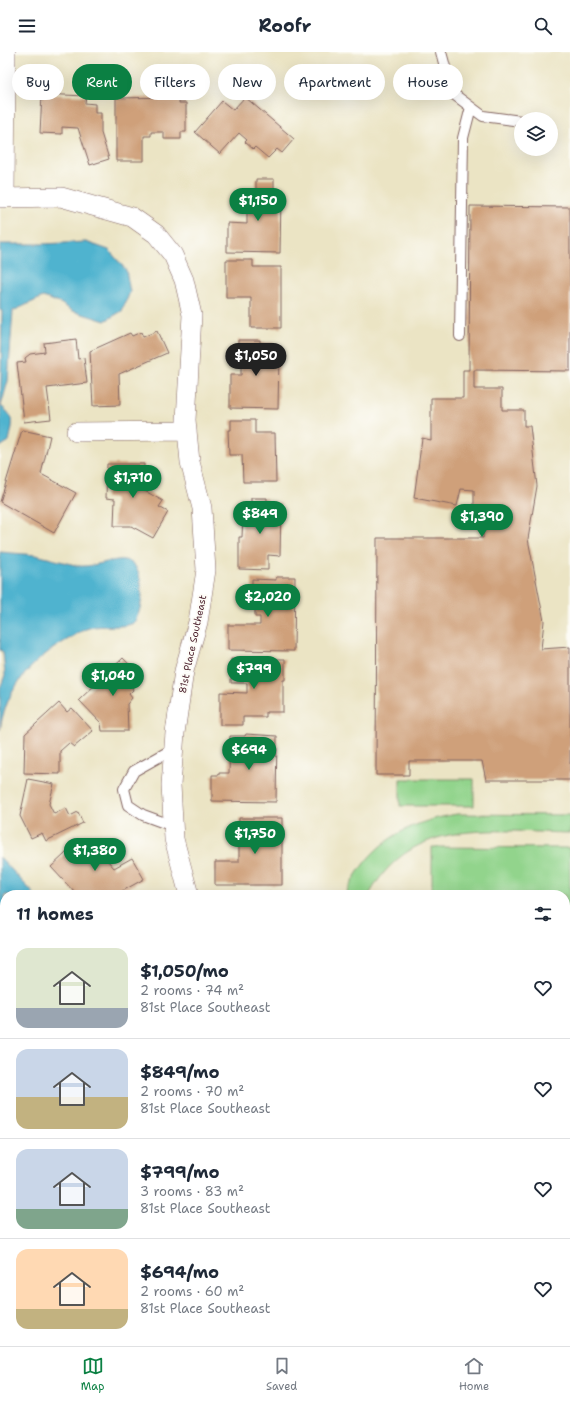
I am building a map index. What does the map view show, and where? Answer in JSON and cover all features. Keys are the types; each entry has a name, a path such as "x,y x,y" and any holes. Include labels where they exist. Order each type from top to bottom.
{"street":[{"path":"3,198 6,52"},
{"name":"81st Place Southeast","path":"3,198 61,197 132,217 156,234 173,255 184,280 192,315 187,431 190,462 202,508 206,570 198,622 184,671 171,785 174,840 188,890"},
{"path":"76,432 187,431"}],"lane":[{"path":"441,52 452,93 483,116 514,120"},
{"path":"460,336 463,138 471,107"},
{"path":"173,826 143,815 128,805 124,789 134,771 174,749"}],"green space":[{"path":"400,779 474,779 474,806 400,806"},
{"path":"457,814 570,815 570,833 484,831 457,834 431,840 408,851 387,869 372,890 348,890 365,863 376,850 389,839 420,823"},
{"path":"432,847 570,848 570,890 432,890"}],"water":[{"path":"86,242 109,250 126,270 130,292 122,311 105,321 73,311 60,303 43,297 13,311 8,381 1,406 9,414 12,425 9,441 0,447 2,311 0,310 0,244"},
{"path":"0,552 36,555 79,566 89,566 118,560 126,560 133,564 138,571 142,594 140,609 134,623 123,626 100,626 86,629 54,648 32,666 15,688 8,701 0,730 0,688 5,675 3,652 0,650"},
{"path":"0,857 30,890 0,890"}],"building":[{"path":"64,95 72,95 72,100 85,100 85,103 95,104 95,113 101,113 101,133 109,159 90,165 78,128 62,127 62,134 40,133 42,100 64,100"},
{"path":"132,98 140,98 140,100 179,100 179,103 186,103 186,132 181,132 181,139 164,139 164,132 151,132 151,136 144,136 144,161 116,161 116,100 132,100"},
{"path":"242,100 248,100 294,139 282,153 277,149 268,158 255,147 253,149 245,142 247,140 239,133 220,154 195,132 222,101 233,110"},
{"path":"256,179 274,179 274,195 281,195 280,253 227,252 227,223 247,224 247,210 250,210 250,204 245,204 245,190 256,190"},
{"path":"470,206 570,207 570,371 474,370 474,389 502,389 502,410 524,410 524,426 530,426 537,486 528,539 544,621 541,649 570,647 570,780 486,780 482,761 409,761 409,775 376,775 377,538 483,538 483,524 474,524 474,490 461,489 457,506 414,498 422,438 431,440 431,398 463,398 463,370 469,370"},
{"path":"226,260 253,260 253,267 281,267 281,328 251,328 251,298 226,298"},
{"path":"157,331 167,353 119,374 120,405 93,406 90,351 130,333 132,336 141,332 143,337"},
{"path":"76,339 78,359 84,358 87,383 47,388 51,419 24,422 17,363 26,362 25,358 30,354 45,352 44,343"},
{"path":"238,340 260,340 260,343 273,343 273,356 279,356 278,409 230,408 230,375 241,375 241,357 238,357"},
{"path":"231,420 255,420 255,433 275,433 276,482 243,482 242,455 229,455 228,430 231,430"},
{"path":"22,430 50,436 41,474 76,493 54,533 0,502"},
{"path":"107,464 144,464 143,490 163,501 159,507 168,512 153,538 131,526 114,526 115,499 106,498"},
{"path":"251,498 267,498 267,503 281,503 280,556 268,555 268,570 239,569 239,537 242,537 243,515 251,515"},
{"path":"276,577 295,577 294,651 228,650 228,625 260,625 260,617 255,617 255,609 252,609 252,579 276,580"},
{"path":"123,658 142,678 132,688 133,690 129,694 132,698 127,704 128,731 102,731 101,723 79,700"},
{"path":"231,659 285,659 285,680 283,680 283,712 266,712 266,717 243,717 243,725 220,725 220,692 247,693 247,683 231,683"},
{"path":"59,703 67,712 72,708 93,731 74,747 69,743 60,751 60,774 24,773 25,734"},
{"path":"246,734 277,736 276,802 212,801 212,775 229,773 230,736 245,736"},
{"path":"28,779 54,784 49,804 54,814 66,808 70,816 78,812 83,823 46,841 42,833 31,838 20,816"},
{"path":"239,818 282,818 282,885 215,885 215,862 239,862"},
{"path":"79,841 86,850 93,844 114,868 132,858 144,879 124,890 72,890 51,867"}]}
